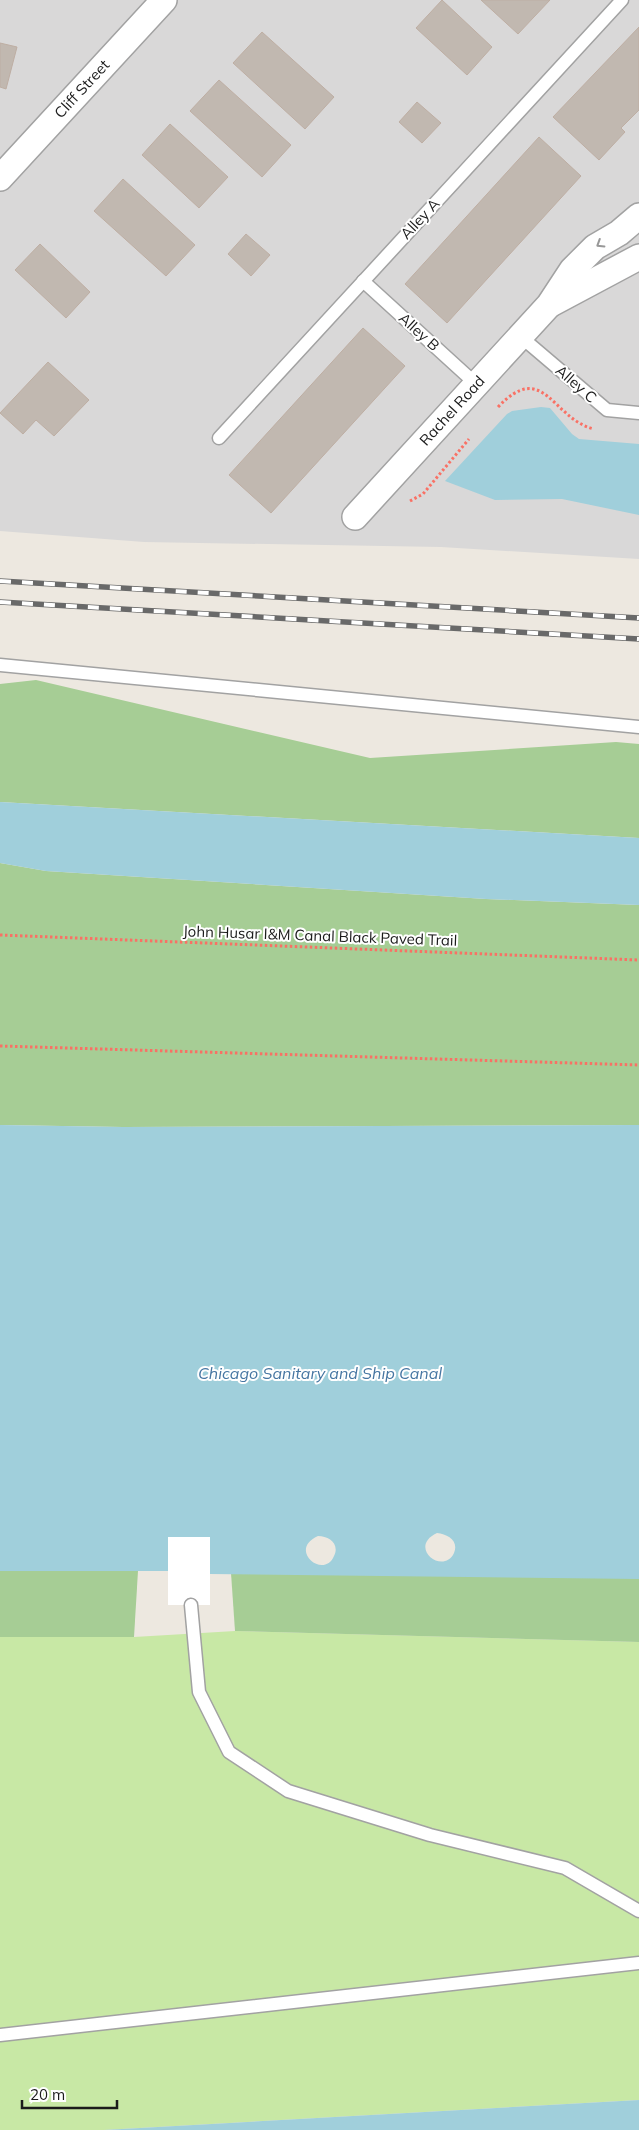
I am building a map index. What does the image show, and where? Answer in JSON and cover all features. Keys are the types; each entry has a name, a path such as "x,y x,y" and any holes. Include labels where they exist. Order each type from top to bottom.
{"street":[{"name":"Cliff Street","path":"0,178 9,157 164,0"},
{"name":"Rachel Road","path":"355,517 549,305 572,270 595,247 619,233 639,216"},
{"name":"Rachel Road","path":"549,305 639,257"}],"lane":[{"name":"Alley A","path":"219,438 622,0"},
{"name":"Alley B","path":"363,281 476,384"},
{"name":"Alley C","path":"520,336 607,410 639,412"},
{"path":"0,665 639,727"},
{"path":"191,1605 199,1692 229,1752 288,1791 430,1835 565,1868 639,1911"},
{"path":"0,2035 639,1963"}],"path":[{"path":"494,411 512,394 528,388 538,390 548,396 580,425 601,430"},
{"path":"377,492 401,503 413,501 423,494 472,436"},
{"name":"John Husar I&M Canal Black Paved Trail","path":"0,935 639,960"},
{"path":"0,1046 639,1064"}],"shaded area":[{"path":"0,0 639,0 639,559 441,547 144,542 0,531"}],"green space":[{"path":"36,680 370,758 616,742 639,744 639,838 0,802 0,684"},
{"path":"0,863 46,871 486,899 639,905 639,1125 123,1127 0,1125"},
{"path":"0,1571 138,1571 134,1637 0,1637"},
{"path":"231,1573 639,1578 639,1642 235,1631"},
{"path":"235,1631 639,1642 639,2100 104,2130 0,2130 0,1637 134,1637"}],"water":[{"path":"541,407 550,408 572,434 579,439 639,444 639,515 562,499 495,500 445,481 507,414 512,411"},
{"path":"0,802 639,838 639,905 486,899 46,871 0,863"},
{"name":"Chicago Sanitary and Ship Canal","path":"0,1125 123,1127 639,1125 639,1579 210,1574 210,1537 169,1537 169,1571 0,1571","holes":["437,1533 449,1537 455,1545 454,1553 449,1559 442,1562 430,1557 426,1552 425,1545","318,1536 326,1537 332,1541 336,1548 334,1556 329,1563 323,1565 316,1564 307,1555 306,1548 309,1542"]},
{"path":"639,2100 639,2130 104,2130"}],"pier":[{"path":"168,1537 210,1537 210,1605 168,1605"}],"building":[{"path":"442,0 492,47 467,75 416,28"},
{"path":"481,0 550,0 518,34"},
{"path":"639,27 639,110 621,128 625,132 599,160 553,117"},
{"path":"262,32 334,97 305,129 233,63"},
{"path":"0,43 17,47 6,89 0,87"},
{"path":"219,80 291,145 262,177 190,111"},
{"path":"417,102 441,123 422,143 399,122"},
{"path":"170,124 228,177 199,208 142,155"},
{"path":"539,137 581,176 447,323 405,284"},
{"path":"123,179 195,245 166,276 94,211"},
{"path":"246,234 270,255 251,276 228,254"},
{"path":"40,244 90,292 66,318 15,270"},
{"path":"363,328 405,366 271,513 229,475"},
{"path":"48,362 89,400 54,436 36,420 23,434 0,413"}],"railway":[{"path":"0,581 639,618"},
{"path":"0,602 639,639"}]}
